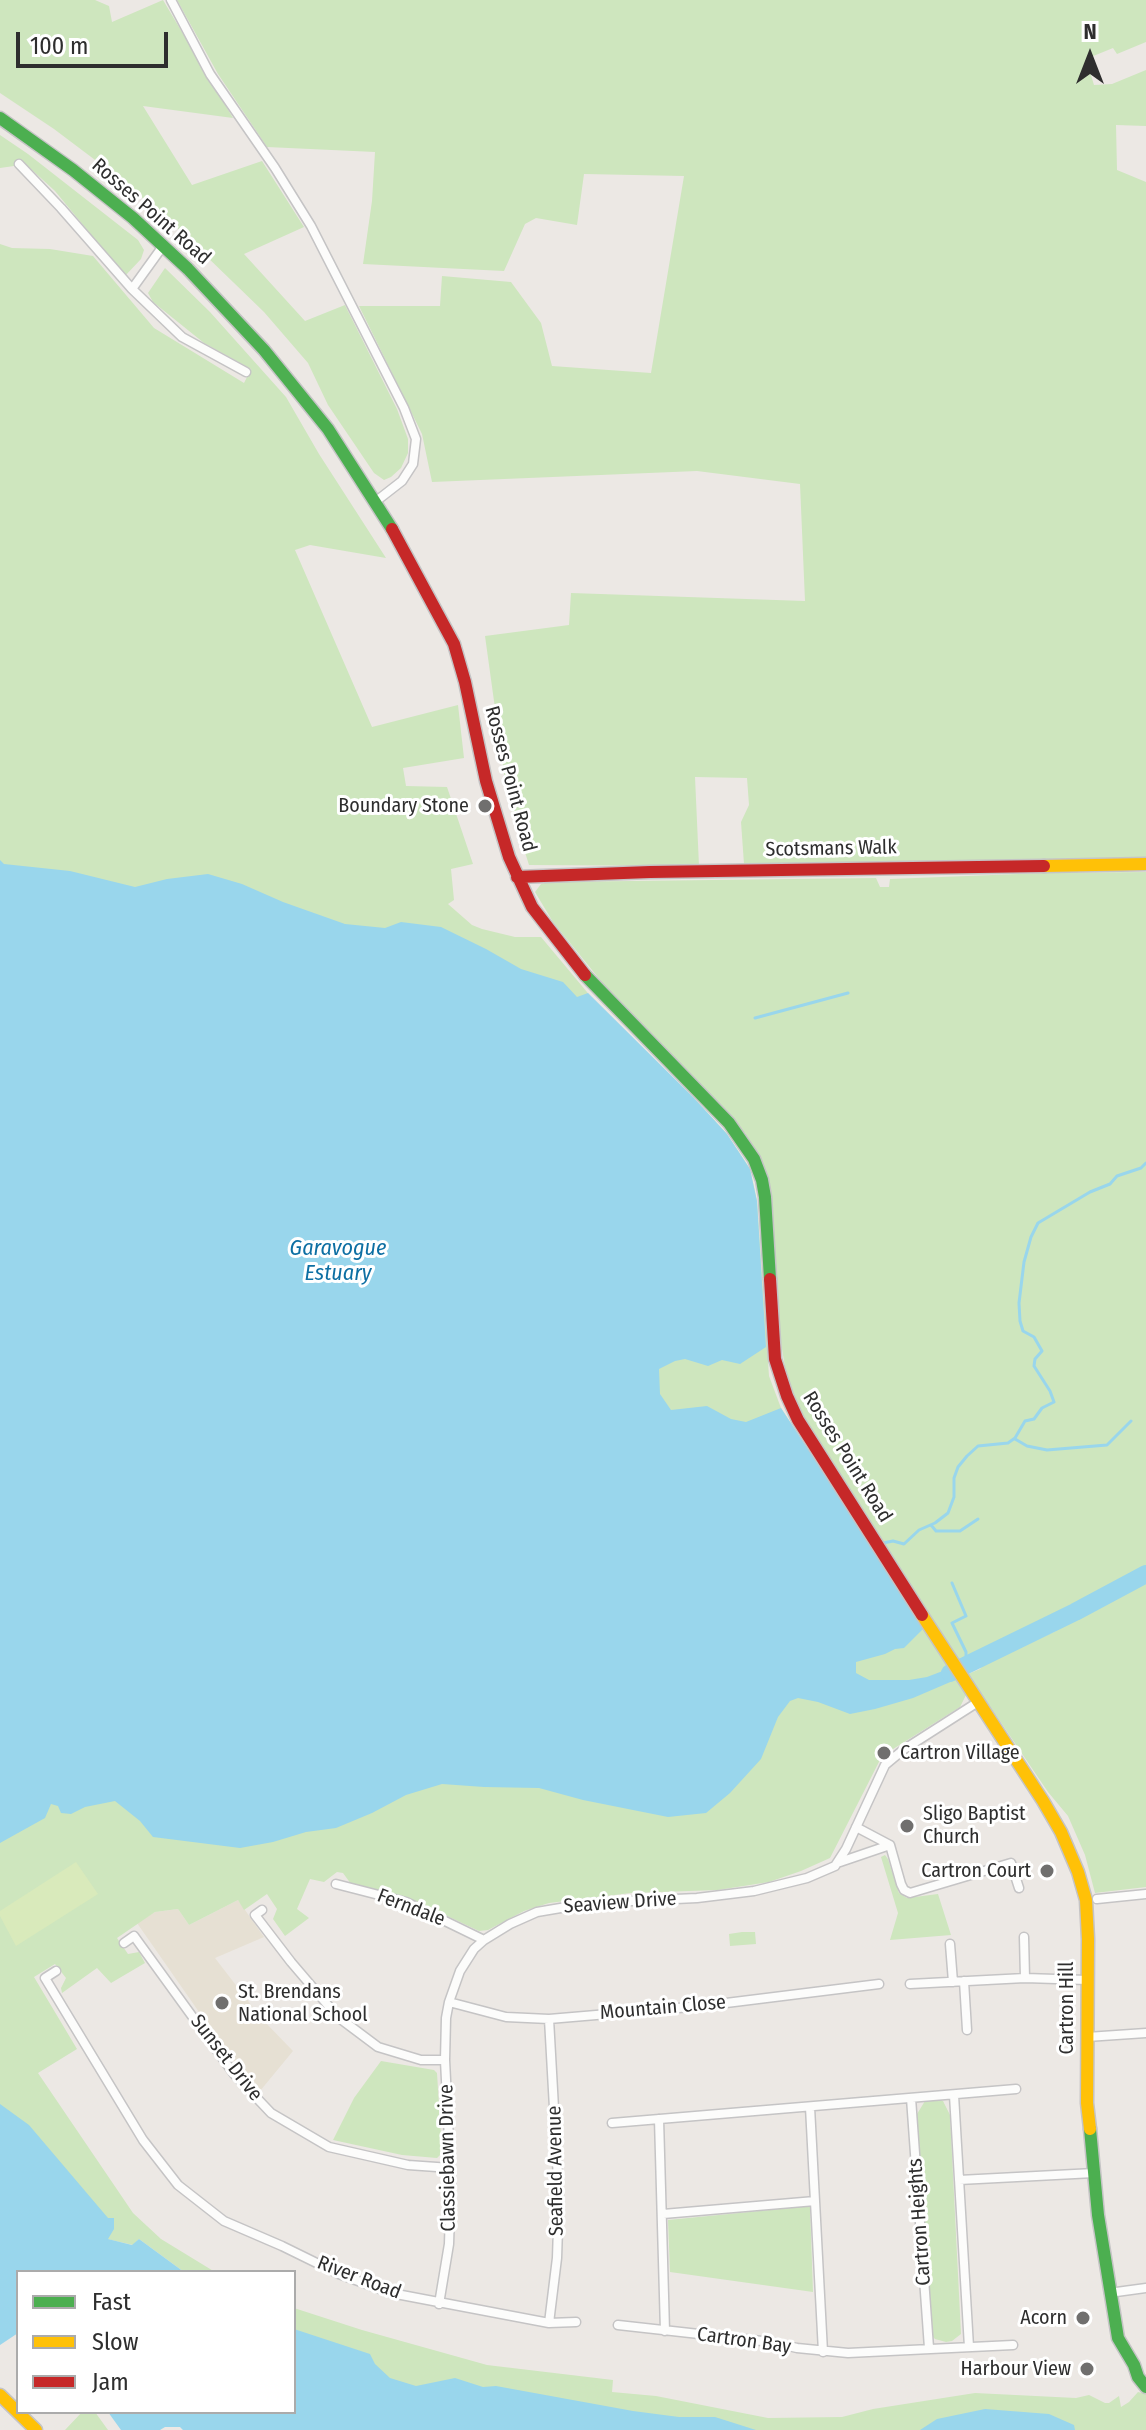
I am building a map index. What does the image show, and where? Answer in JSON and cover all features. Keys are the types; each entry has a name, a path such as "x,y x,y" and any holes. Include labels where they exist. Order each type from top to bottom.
{"main road":[{"name":"Rosses Point Road","path":"0,118 73,170 163,246 228,310 328,429 375,502 427,590 454,644 486,781 517,877 532,907 596,989 729,1123 754,1159 765,1197 775,1359 787,1396 798,1420 962,1678"},
{"name":"Scotsmans Walk","path":"517,877 1146,864"},
{"name":"Cartron Hill","path":"962,1678 1061,1832 1086,1900 1087,2103 1094,2173 1109,2293 1118,2338 1140,2369 1138,2377 1146,2387"},
{"path":"0,2395 16,2411"},
{"path":"20,2414 36,2430"}],"street":[{"path":"171,0 210,74 311,226 404,408 416,439 413,464 402,481 375,502"},
{"path":"19,164 132,289 182,337 246,372"},
{"path":"132,289 163,246"},
{"path":"840,1862 875,1783 890,1759 978,1702"},
{"path":"856,1827 890,1845 901,1884 910,1893 1011,1863 1019,1888"},
{"name":"Seaview Drive","path":"445,2060 449,2002 466,1959 484,1940 510,1924 537,1912 563,1906 697,1898 754,1891 807,1878 840,1862 890,1845"},
{"name":"Ferndale","path":"336,1884 406,1902 484,1940"},
{"path":"1097,1899 1146,1894"},
{"path":"262,1910 255,1915 338,2017 378,2047 421,2060 445,2060"},
{"name":"Sunset Drive","path":"124,1943 134,1936 234,2074 271,2113 329,2147 408,2165 451,2168"},
{"path":"1024,1937 1025,1978"},
{"path":"950,1944 953,1982"},
{"name":"River Road","path":"56,1971 45,1978 143,2140 178,2185 224,2221 339,2274 391,2293 549,2323 576,2322"},
{"path":"910,1984 1025,1978 1087,1980"},
{"path":"964,1981 967,2030"},
{"name":"Mountain Close","path":"449,2002 506,2017 549,2019 702,2006 879,1984"},
{"name":"Seafield Avenue","path":"549,2019 559,2197 557,2258 549,2323"},
{"path":"1087,2037 1146,2033"},
{"name":"Classiebawn Drive","path":"439,2304 449,2244 451,2168 445,2060"},
{"path":"612,2123 1016,2089"},
{"name":"Cartron Heights","path":"954,2095 969,2347"},
{"name":"Cartron Heights","path":"911,2098 929,2348"},
{"name":"Cartron Bay","path":"810,2107 823,2352"},
{"path":"659,2119 665,2331"},
{"path":"959,2180 1094,2173"},
{"path":"663,2214 815,2201"},
{"path":"1109,2293 1146,2288"},
{"name":"Cartron Bay","path":"618,2325 771,2342 823,2352 873,2353 929,2348"},
{"path":"929,2348 1013,2345"}],"shaded area":[{"name":"St. Brendans National School","path":"238,1900 264,1937 215,1958 262,2019 293,2051 260,2091 231,2058 137,1923 155,1912 178,1909 189,1925"}],"green space":[{"path":"0,0 95,0 109,6 112,22 163,0 233,118 143,106 192,185 262,161 304,227 244,254 305,321 345,305 397,409 408,439 408,453 401,468 391,477 384,480 374,473 328,405 308,363 264,312 172,223 119,178 0,93"},
{"path":"177,0 1146,0 1146,42 1117,54 1113,48 1086,59 1094,85 1112,84 1146,70 1146,126 1116,125 1117,170 1146,182 1146,858 744,864 741,822 749,805 747,778 695,777 699,866 529,865 507,795 485,636 569,625 571,593 805,601 800,484 697,471 432,482 422,434 359,306 440,306 442,276 511,282 541,323 552,366 651,373 684,176 584,174 577,225 536,218 525,224 504,271 363,264 375,152 267,147 218,74"},
{"path":"0,135 138,240 144,250 141,259 125,276 55,191 20,159 14,166 0,168"},
{"name":"Garavogue Estuary","path":"0,244 12,248 50,249 93,256 154,328 244,383 251,369 204,343 153,302 148,293 165,268 210,312 286,397 386,558 310,545 295,550 372,727 458,705 464,758 403,768 406,786 447,787 473,864 451,869 454,900 448,904 472,925 482,929 515,937 541,937 597,1004 727,1134 750,1169 757,1201 769,1376 781,1408 966,1695 960,1707 882,1756 830,1858 769,1882 718,1890 631,1893 549,1903 524,1911 488,1930 479,1931 409,1898 351,1884 343,1873 337,1872 324,1882 310,1879 297,1909 309,1918 285,1936 273,1919 277,1909 267,1894 244,1910 238,1900 189,1925 178,1909 155,1912 117,1938 128,1954 139,1952 145,1963 111,1983 97,1968 62,1993 66,1978 55,1964 34,1977 77,2049 38,2073 133,2213 161,2239 212,2270 181,2270 139,2239 133,2245 107,2239 0,2156"},
{"path":"1146,872 1146,1570 1071,1613 998,1642 960,1664 808,1426 792,1391 780,1337 771,1200 763,1165 754,1148 745,1133 636,1023 553,922 535,892 541,884 548,882 876,878 880,887 889,887 890,879"},
{"path":"1146,1580 1146,1887 1095,1893 1085,1855 1068,1816 1048,1792 968,1674 980,1669 986,1661 1054,1632"},
{"path":"885,1855 899,1893 907,1898 938,1894 951,1935 890,1940 898,1913 881,1857"},
{"path":"76,1862 98,1894 16,1946 0,1911"},
{"path":"755,1932 756,1944 730,1946 729,1934"},
{"path":"381,2061 437,2073 442,2153 437,2158 402,2155 333,2140 354,2098"},
{"path":"925,2101 943,2101 950,2115 961,2334 946,2342 931,2335 917,2114"},
{"path":"810,2206 813,2292 670,2272 668,2220"},
{"path":"296,2309 487,2365 613,2380 612,2392 656,2396 768,2418 842,2417 975,2393 1076,2398 1089,2395 1105,2403 1119,2396 1121,2407 1138,2392 1146,2394 1146,2430 392,2430 296,2343"},
{"path":"80,2414 96,2414 108,2430 65,2430"}],"water":[{"name":"Garavogue Estuary","path":"0,860 4,864 70,871 135,887 208,874 345,924 385,928 401,922 441,927 521,969 563,982 577,997 588,993 727,1134 750,1169 757,1201 766,1347 740,1364 722,1360 708,1366 685,1359 675,1361 659,1369 660,1394 671,1410 707,1406 731,1419 746,1422 781,1408 923,1629 904,1648 856,1662 856,1673 869,1680 909,1680 948,1669 955,1680 913,1698 850,1714 818,1702 798,1698 790,1701 778,1717 761,1759 730,1793 706,1813 668,1817 539,1788 442,1784 406,1795 336,1828 240,1848 153,1837 140,1821 115,1801 85,1807 71,1814 61,1813 58,1806 51,1804 45,1818 0,1843"},
{"path":"0,2104 29,2125 108,2218 114,2218 114,2229 108,2239 132,2245 139,2239 181,2270 16,2270 16,2334 0,2345"},
{"path":"296,2330 370,2354 375,2364 390,2378 416,2386 455,2378 483,2387 496,2386 633,2411 679,2417 715,2417 756,2430 183,2430 180,2427 165,2427 160,2430 121,2430 109,2414 296,2414"},
{"path":"985,2409 1049,2414 1074,2425 1075,2430 920,2430 937,2419"}],"waterway":[{"path":"755,1018 848,993"},
{"path":"883,1543 893,1541 904,1544 919,1530 948,1513 954,1497 954,1478 967,1456 978,1446 1008,1443 1015,1438 1025,1421 1034,1419 1042,1408 1054,1402 1034,1366 1035,1359 1042,1351 1034,1337 1023,1331 1020,1321 1024,1262 1031,1237 1038,1223 1090,1192 1110,1184 1117,1176 1141,1168 1146,1163"},
{"path":"1015,1439 1027,1446 1047,1450 1107,1445 1131,1421"},
{"path":"931,1525 936,1531 960,1531 978,1519"},
{"path":"950,1673 1146,1574"},
{"path":"952,1583 966,1616 952,1623 966,1652 966,1664"}],"traffic: fast":[{"path":"0,118 133,218 188,269 264,350 328,429 392,529"},
{"path":"585,975 729,1123 754,1159 765,1197 770,1279"},
{"path":"1090,2129 1098,2215 1118,2338 1146,2387"}],"traffic: slow":[{"path":"1044,866 1146,864"},
{"path":"922,1615 1043,1801 1061,1832 1078,1872 1086,1900 1088,1939 1087,2103 1090,2129"},
{"path":"0,2395 16,2411"},
{"path":"20,2414 36,2430"}],"traffic: jam":[{"path":"392,529 454,644 486,781 509,857 532,907 585,975"},
{"path":"517,877 1044,866"},
{"path":"770,1279 775,1359 787,1396 798,1420 922,1615"}],"place":[{"name":"Boundary Stone","path":"485,806"},
{"name":"Cartron Village","path":"884,1753"},
{"name":"Sligo Baptist Church","path":"907,1826"},
{"name":"Cartron Court","path":"1047,1871"},
{"name":"St. Brendans National School","path":"222,2003"},
{"name":"Acorn","path":"1083,2318"},
{"name":"Harbour View","path":"1087,2369"}]}
